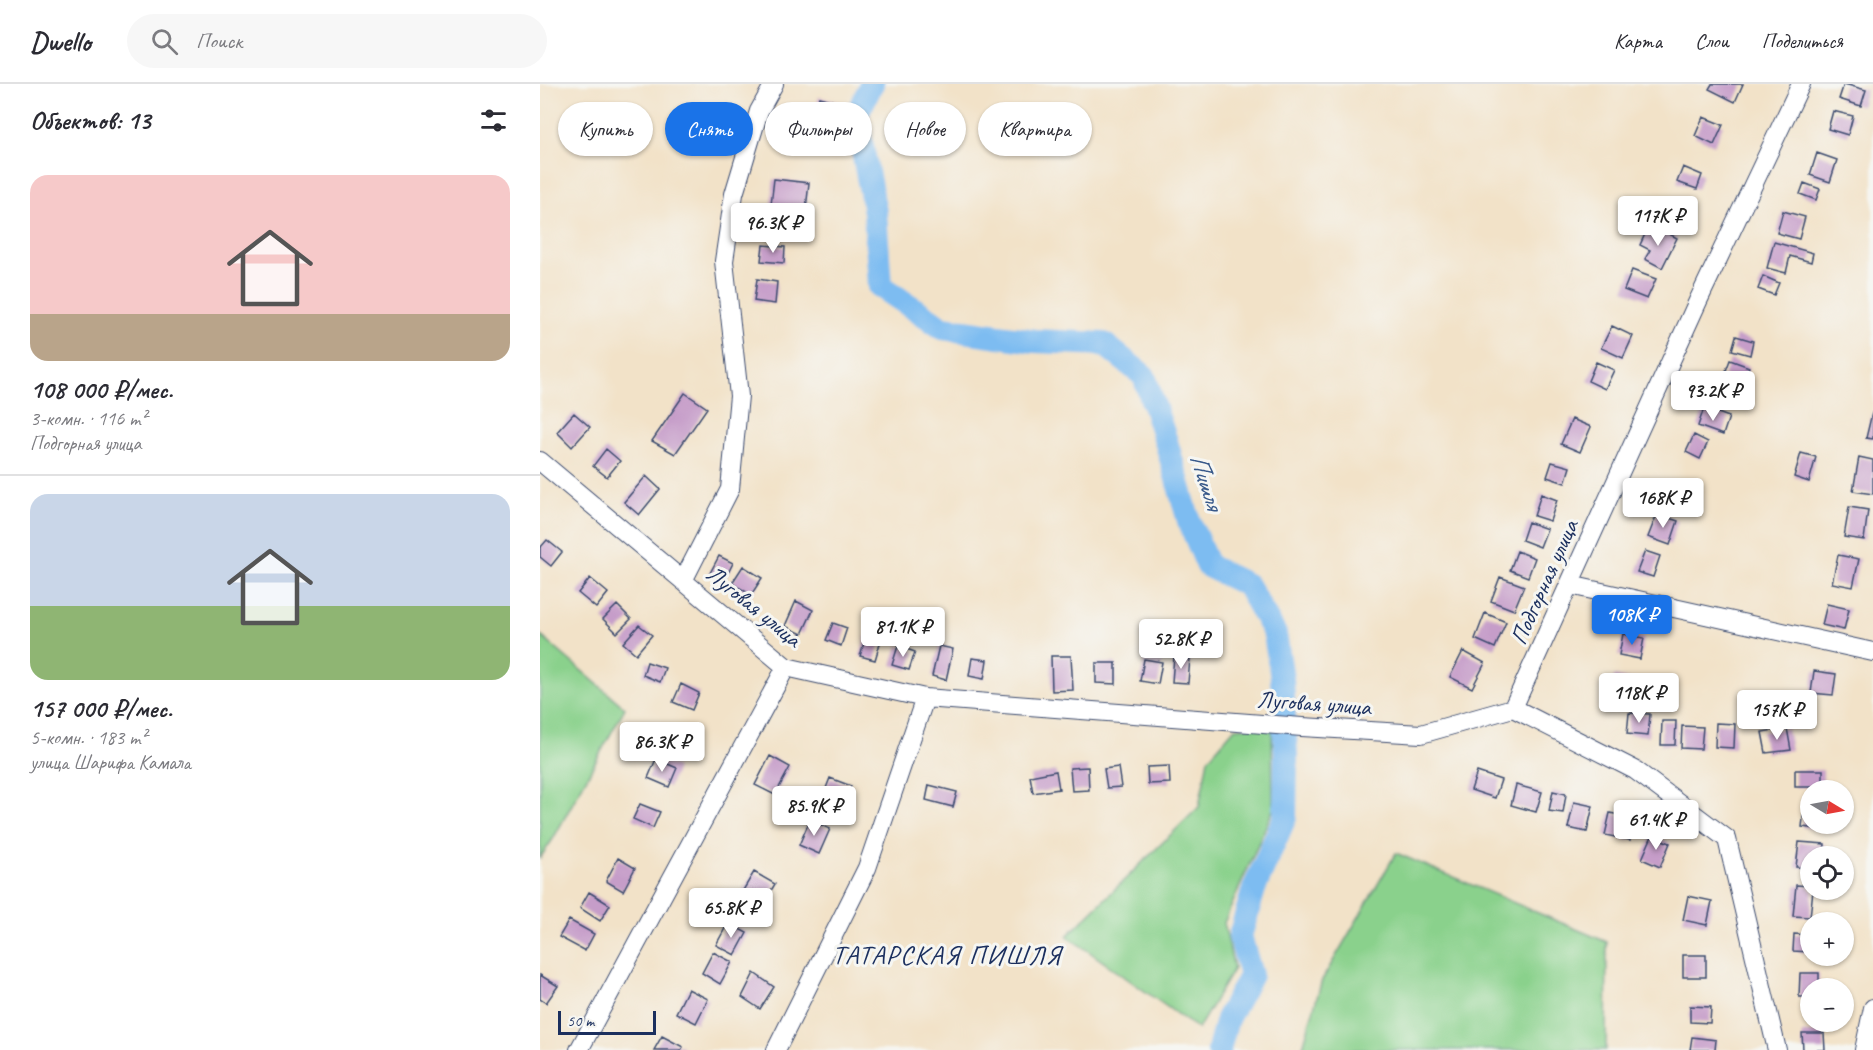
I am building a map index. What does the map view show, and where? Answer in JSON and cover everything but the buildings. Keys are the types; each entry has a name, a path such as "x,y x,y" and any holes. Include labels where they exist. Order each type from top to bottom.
{"street":[{"path":"683,581 730,489 738,396 724,261 734,194 759,111 774,84"},
{"name":"Подгорная улица","path":"1513,708 1698,301 1801,84"},
{"name":"Луговая улица","path":"540,461 786,667 925,698 1421,734 1513,708"},
{"path":"1570,585 1873,652"},
{"path":"579,1050 786,667"},
{"path":"776,1050 867,868 925,698"},
{"path":"1513,708 1635,770 1727,839 1777,1050"},
{"path":"1864,1050 1873,1008"}],"green space":[{"path":"540,635 625,708 553,839 540,858"},
{"path":"1272,725 1273,810 1224,923 1234,968 1198,1029 1067,936 1199,807 1208,759 1235,728"},
{"path":"1396,853 1607,942 1606,1050 1302,1050 1322,980"}],"waterway":[{"name":"Пишля","path":"872,84 856,116 875,212 880,286 943,328 1035,341 1104,344 1144,376 1189,521 1208,566 1247,585 1275,634 1282,678 1286,755 1285,817 1254,889 1240,936 1251,975 1227,1019 1219,1050"}],"district":[{"name":"ТАТАРСКАЯ ПИШЛЯ","path":"947,955"}]}
